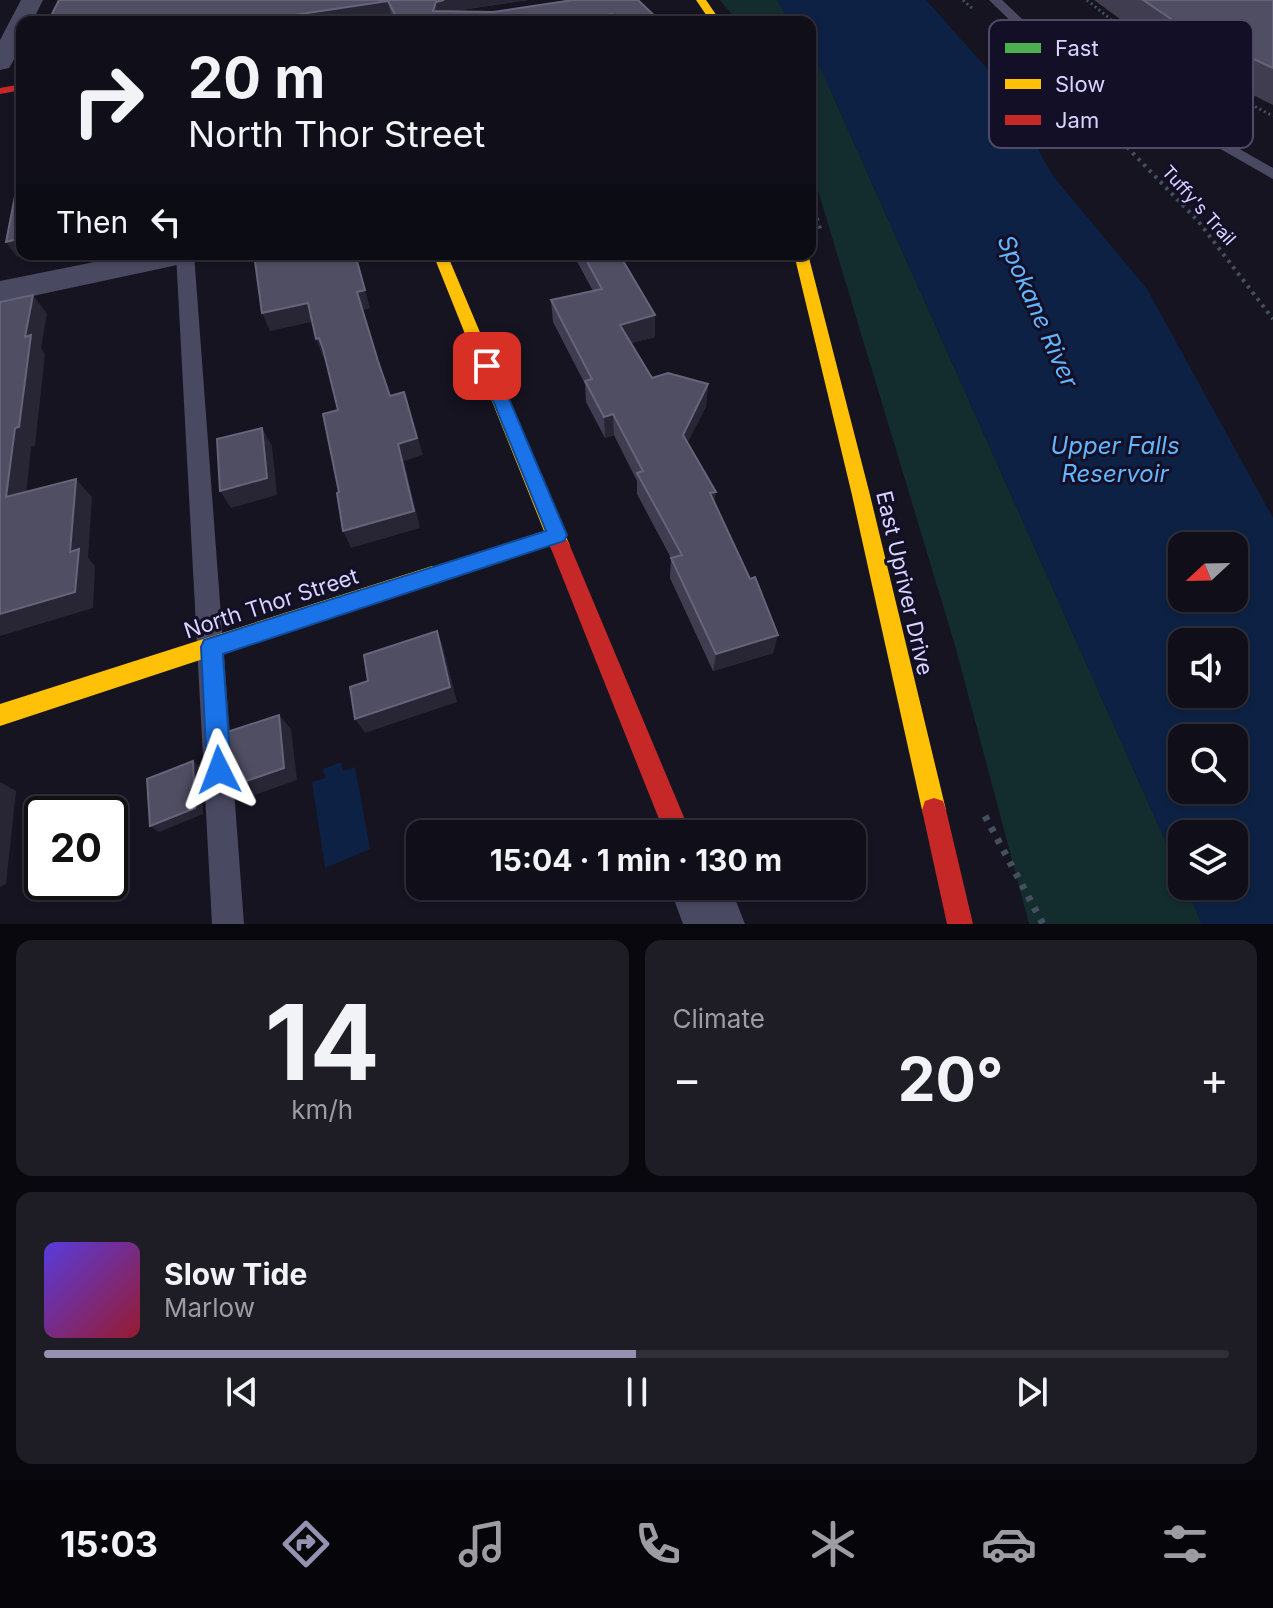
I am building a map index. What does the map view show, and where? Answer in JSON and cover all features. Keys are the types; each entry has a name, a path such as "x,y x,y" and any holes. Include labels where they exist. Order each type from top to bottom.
{"street":[{"path":"0,63 16,32"},
{"path":"0,292 155,260"},
{"path":"442,260 672,820"},
{"name":"East Upriver Drive","path":"802,260 861,495 960,924"},
{"name":"North Thor Street","path":"0,715 557,535"},
{"path":"705,900 714,924"}],"lane":[{"path":"995,0 1016,20"},
{"path":"1228,148 1273,174"},
{"path":"184,260 228,924"}],"path":[{"path":"1087,0 1112,20"},
{"path":"1253,105 1267,101"},
{"path":"1253,106 1273,116"},
{"name":"Tuffy's Trail","path":"1127,148 1250,283 1273,319"}],"green space":[{"path":"720,0 777,0 787,16 733,16"},
{"path":"816,62 1168,847 1168,900 1192,900 1202,924 1029,924 956,649 816,184"}],"water":[{"name":"Upper Falls Reservoir","path":"777,0 926,0 989,71 989,148 1037,148 1053,176 1147,289 1273,518 1273,924 1202,924 1192,900 1248,900 1248,820 1168,820 1168,847 816,62 816,16 787,16"},
{"path":"341,762 343,771 355,767 370,849 325,868 312,782 325,778 323,769"}],"building":[{"path":"59,0 444,0 436,2 433,11 493,12 573,0 638,0 655,16 396,16 388,1 288,16 51,16"},
{"path":"1143,0 1273,0 1273,68 1253,59 1253,20 1173,20"},
{"path":"16,191 16,240 6,242"},
{"path":"255,260 357,260 365,290 357,292 378,361 390,396 404,392 417,438 398,444 414,511 343,531 339,492 323,414 338,410 308,303 262,313"},
{"path":"586,260 623,260 655,315 620,325 652,378 668,373 708,384 683,435 716,492 710,493 750,579 755,577 778,635 716,654 671,558 682,555 637,473 643,471 613,414 604,417 585,381 592,379 551,300 602,289"},
{"path":"33,295 25,337 31,335 19,427 15,428 6,497 76,479 70,552 79,549 75,592 0,614 0,302"},
{"path":"262,428 267,478 220,491 217,439"},
{"path":"437,631 450,687 355,719 350,687 368,681 364,655"},
{"path":"279,715 284,768 223,789 220,742 225,740 224,733"},
{"path":"193,761 195,808 150,826 147,779"}],"traffic: fast":[{"path":"432,575 557,535"}],"traffic: slow":[{"path":"701,0 712,16"},
{"path":"442,260 560,546"},
{"path":"802,260 934,810"},
{"path":"0,715 432,575"}],"traffic: jam":[{"path":"0,91 16,88"},
{"path":"560,546 672,820"},
{"path":"934,810 960,924"}],"route":[{"path":"219,770 212,647 557,535 487,366"}],"water label":[{"name":"Spokane River","path":"1038,311"}]}
